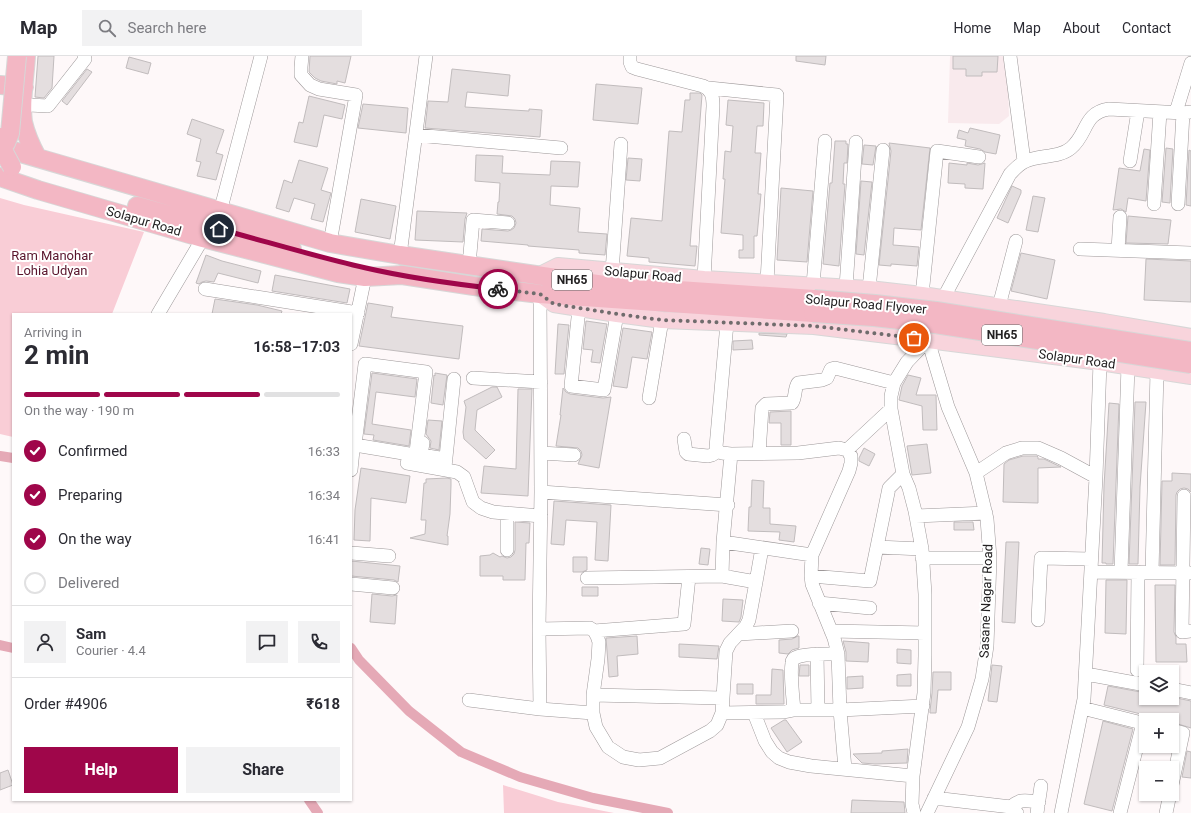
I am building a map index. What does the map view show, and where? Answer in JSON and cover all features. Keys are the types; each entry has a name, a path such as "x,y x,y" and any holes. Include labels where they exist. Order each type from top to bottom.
{"highway":[{"path":"0,111 5,56"},
{"path":"17,56 10,133 2,160 20,172 29,176 317,256 402,275"},
{"path":"26,56 23,121 25,131 37,157"},
{"path":"0,85 23,96"},
{"name":"NH65","path":"2,160 37,157 330,244 540,274"},
{"name":"Solapur Road","path":"2,160 38,190 314,268 365,277 402,275 540,294"},
{"name":"Solapur Road Flyover","path":"540,274 604,285 813,299 936,311 1191,350"},
{"name":"Solapur Road Flyover","path":"540,294 813,299 874,317 934,324 1191,364"}],"main road":[{"name":"Solapur Road","path":"540,274 558,266 612,272 767,282 813,299 846,287 869,289 944,297 1104,322 1191,338"},
{"name":"Solapur Road","path":"540,294 554,304 662,320 814,326 1100,362 1191,376"}],"street":[{"path":"23,96 29,105 48,106 85,59 84,56"},
{"path":"220,212 261,56"},
{"path":"302,56 301,75 310,85 319,89 356,95 330,244"},
{"path":"400,255 426,56"},
{"path":"630,56 632,67 637,69 709,88 777,95 767,282"},
{"path":"1010,56 1024,162"},
{"path":"1178,204 1183,113 1191,63"},
{"path":"704,279 713,106 713,96 709,88"},
{"path":"914,813 912,804 913,776 923,706 925,594 922,554 916,516 909,488 903,474 890,409 894,383 905,365 928,340 944,297 1010,174 1018,166 1024,162 1061,154 1070,149 1078,142 1095,113 1101,110 1108,109 1183,113"},
{"path":"1130,161 1138,111"},
{"path":"1154,204 1160,112"},
{"path":"416,136 561,148"},
{"path":"813,299 825,141"},
{"path":"846,287 856,142"},
{"path":"612,272 621,144"},
{"path":"869,289 883,150"},
{"path":"922,295 937,151 979,157"},
{"path":"1118,250 1120,217"},
{"path":"469,265 473,220 508,223"},
{"path":"159,313 204,238"},
{"path":"998,306 1016,241"},
{"path":"1080,248 1191,252"},
{"path":"352,340 365,277"},
{"path":"205,290 358,313"},
{"path":"540,294 540,709"},
{"path":"579,308 571,386 604,390 617,314"},
{"path":"649,398 662,320"},
{"path":"727,323 716,447 718,451 731,454 798,453 839,448 847,450 851,456 851,463 812,555 811,576 812,584 831,631 838,654 840,710 845,769"},
{"name":"Sasane Nagar Road","path":"927,813 968,727 982,679 987,646 990,558 986,513 976,473 948,407 928,340"},
{"path":"1061,813 1082,708 1086,674 1100,362"},
{"path":"365,364 426,372 415,460 354,445 365,364"},
{"path":"1121,572 1128,366"},
{"path":"759,453 762,408 766,404 792,404 798,383 827,378 832,369 835,368 894,383"},
{"path":"1152,572 1157,371"},
{"path":"432,374 421,455 445,464 464,477 473,502 481,508 493,512 541,516"},
{"path":"473,378 541,382"},
{"path":"445,464 454,379"},
{"path":"847,450 890,409"},
{"path":"684,439 686,452 688,454 708,456 718,451"},
{"path":"976,473 1006,453 1022,448 1038,448 1061,458 1096,477"},
{"path":"352,449 445,464"},
{"path":"541,453 574,455"},
{"path":"722,576 731,454"},
{"path":"811,576 870,581 888,488 903,474"},
{"path":"541,492 728,505"},
{"path":"1184,496 1187,573 1182,632 1191,631"},
{"path":"507,513 508,550"},
{"path":"916,516 986,513"},
{"path":"724,542 812,555"},
{"path":"877,547 922,554 990,558"},
{"path":"539,629 590,628 594,631 597,636 599,651 593,695 593,712 596,728 608,747 623,757 639,760 660,758 710,731 717,725 722,713 726,651 730,643 746,626 749,620 762,548"},
{"path":"352,553 389,556"},
{"path":"1038,620 1041,558 1121,572 1187,573"},
{"path":"1137,670 1138,572"},
{"path":"587,578 722,576 756,582"},
{"path":"594,631 684,624 689,577"},
{"path":"352,584 393,588"},
{"path":"819,603 870,608"},
{"path":"739,634 792,631"},
{"path":"831,631 925,633"},
{"path":"817,654 818,710"},
{"path":"794,710 792,662 798,656 838,654"},
{"path":"1086,674 1139,684"},
{"path":"1179,690 1191,693"},
{"path":"593,695 722,698"},
{"path":"469,700 540,709 593,712"},
{"path":"722,713 923,706"},
{"path":"1082,708 1139,722"},
{"path":"754,713 765,741 772,752 779,758 789,762 811,766 913,776"},
{"path":"1179,732 1183,733 1179,752"},
{"path":"1120,813 1139,745"},
{"path":"934,798 1014,810 1016,802 1021,801 1040,809 1041,786"},
{"path":"1166,813 1169,801"}],"shaded area":[{"path":"950,56 1007,56 1009,116 999,124 948,123"}],"green space":[{"name":"Ram Manohar Lohia Udyan","path":"0,198 24,205 144,232 112,313 12,313 12,437 0,434"},
{"path":"503,785 558,802 614,813 504,813"}],"building":[{"path":"38,56 54,56 52,88 44,98 35,97"},
{"path":"310,56 351,56 345,83 337,81 337,84 321,81 315,78 309,72"},
{"path":"796,56 826,56 825,65 796,61"},
{"path":"953,56 998,56 997,72 982,72 982,76 966,76 966,69 953,69"},
{"path":"129,57 151,63 148,74 126,68"},
{"path":"87,69 92,72 67,105 62,101"},
{"path":"452,69 510,75 508,96 467,92 465,107 529,111 529,109 542,110 540,137 425,128 428,101 448,102"},
{"path":"596,84 642,88 638,124 593,120"},
{"path":"690,93 700,93 702,95 690,246 697,246 695,266 649,262 649,258 627,256 631,218 662,221 669,131 682,132 685,100 690,100"},
{"path":"309,96 345,105 342,119 324,115 317,147 294,142 299,122 303,123"},
{"path":"728,100 764,103 763,126 757,126 755,153 761,153 758,194 761,194 757,236 754,236 754,258 739,258 739,250 743,250 743,235 721,233 725,179 723,179 725,151 731,152 733,126 726,125"},
{"path":"363,104 408,108 406,133 358,128"},
{"path":"192,119 224,130 216,153 223,155 216,180 197,176 201,162 196,161 201,139 187,134"},
{"path":"970,128 1000,135 996,154 965,146 966,140 957,138 959,130 968,133"},
{"path":"835,141 846,141 846,144 848,144 847,163 844,163 843,184 845,184 839,266 823,264"},
{"path":"889,143 930,148 921,230 894,228 893,245 919,247 917,266 891,264 891,266 879,265 891,151"},
{"path":"864,145 876,146 873,165 862,164"},
{"path":"1166,148 1173,149 1170,203 1162,202"},
{"path":"1144,149 1150,150 1146,201 1128,198 1126,212 1121,209 1113,210 1119,168 1140,171"},
{"path":"1189,150 1191,151 1191,206 1186,205"},
{"path":"476,155 503,156 502,173 550,175 551,161 580,162 578,187 551,186 550,205 580,208 578,232 607,234 605,255 579,253 579,250 481,241 482,229 508,231 514,228 516,223 512,216 497,214 500,183 475,181"},
{"path":"628,158 642,159 640,181 626,180"},
{"path":"299,160 328,168 321,190 331,193 323,222 311,219 315,204 294,198 289,212 276,208 284,180 292,183"},
{"path":"949,163 967,165 967,163 978,165 985,163 983,189 965,188 965,184 948,183"},
{"path":"861,181 872,182 864,255 856,254"},
{"path":"1012,186 1021,190 1021,193 1008,223 997,218"},
{"path":"781,188 813,191 807,262 777,260"},
{"path":"1033,196 1045,198 1038,232 1026,230"},
{"path":"361,199 396,206 390,239 355,232"},
{"path":"417,211 467,213 463,242 415,240"},
{"path":"1128,216 1171,220 1168,244 1126,243"},
{"path":"1021,253 1055,260 1047,299 1011,291"},
{"path":"206,255 222,261 261,271 258,283 218,273 214,282 206,281 199,284 196,283"},
{"path":"1146,259 1191,261 1191,302 1144,300"},
{"path":"275,275 350,289 347,303 272,291"},
{"path":"215,299 257,305 282,311 281,313 212,313"},
{"path":"368,303 393,307 391,317 463,326 459,359 359,346"},
{"path":"586,321 607,324 600,363 591,362 593,350 583,349"},
{"path":"558,324 569,325 564,374 555,374"},
{"path":"623,328 652,332 647,359 632,357 627,388 613,386"},
{"path":"759,333 787,334 786,337 759,335"},
{"path":"752,340 753,349 733,350 733,341"},
{"path":"372,373 417,379 415,397 376,392 372,424 411,430 409,446 373,440 374,435 364,434"},
{"path":"435,373 447,375 443,405 431,403"},
{"path":"908,375 921,378 916,395 936,395 937,430 923,430 922,406 899,400 902,386"},
{"path":"492,387 497,387 502,397 477,410 475,430 495,450 486,459 464,439 463,432 466,407 464,401"},
{"path":"563,388 570,394 603,398 611,397 599,468 578,464 582,455 578,448 556,446 561,415"},
{"path":"518,389 532,389 528,496 481,493 484,466 516,469"},
{"path":"1135,402 1146,402 1140,487 1138,564 1129,564"},
{"path":"1109,403 1119,404 1113,564 1102,563 1104,486"},
{"path":"791,411 791,445 781,445 781,423 769,423 770,412"},
{"path":"428,420 442,421 439,450 430,448 431,441 426,434"},
{"path":"927,444 931,473 912,475 907,446"},
{"path":"864,448 875,454 869,466 859,461"},
{"path":"1023,456 1037,456 1038,459 1044,459 1061,467 1038,468 1038,503 1003,502 1004,464 1009,460"},
{"path":"361,468 410,476 406,503 371,498 370,541 354,540 355,510"},
{"path":"1172,473 1191,474 1191,492 1184,488 1180,489 1176,495 1175,565 1160,565 1162,481 1172,481"},
{"path":"426,479 451,479 450,514 447,536 448,545 410,538 425,534 426,520 421,520 424,483 426,483"},
{"path":"752,480 764,481 763,508 770,508 770,524 796,526 794,542 779,540 780,532 748,531"},
{"path":"554,501 611,505 608,561 595,560 597,522 566,520 564,545 551,544"},
{"path":"515,522 530,523 529,543 526,543 525,580 503,580 503,576 480,576 480,556 490,555 493,553 500,557 502,556 507,558 514,554"},
{"path":"954,522 973,522 974,530 954,530"},
{"path":"1006,542 1019,542 1015,623 1002,622"},
{"path":"701,548 710,549 708,565 699,564"},
{"path":"573,557 587,557 587,570 582,572 573,572"},
{"path":"352,561 400,566 398,582 394,580 352,576"},
{"path":"1106,580 1127,580 1126,634 1105,633"},
{"path":"1155,585 1175,585 1174,632 1176,644 1186,644 1187,662 1156,662"},
{"path":"582,587 598,587 598,596 582,596"},
{"path":"372,594 397,595 395,624 370,622"},
{"path":"723,599 743,600 739,622 722,621"},
{"path":"637,636 638,654 617,656 618,676 609,677 606,638"},
{"path":"798,636 799,648 792,650 788,654 779,653 779,640 792,639"},
{"path":"843,641 869,643 868,662 846,661 846,652"},
{"path":"679,644 719,646 717,659 679,657"},
{"path":"897,649 911,650 911,664 897,663"},
{"path":"800,665 809,665 809,676 799,676"},
{"path":"992,665 1002,666 997,702 988,701"},
{"path":"772,669 783,670 784,704 756,704 756,695 771,695"},
{"path":"933,672 951,672 951,690 938,690 936,713 930,713 932,693"},
{"path":"911,674 911,686 897,686 897,675"},
{"path":"863,676 863,688 847,689 847,677"},
{"path":"737,684 753,684 753,694 737,694"},
{"path":"1108,686 1139,692 1139,705 1179,705 1179,698 1191,701 1191,728 1179,724 1179,713 1139,714 1104,705"},
{"path":"786,720 802,742 787,752 771,728"},
{"path":"1103,721 1133,729 1112,811 1084,804"},
{"path":"908,749 907,763 862,763 853,754 882,753 882,751"},
{"path":"1187,751 1191,752 1191,778 1182,777"},
{"path":"8,770 12,785 0,790 0,773"},
{"path":"852,800 904,802 905,813 851,813"}],"waterway":[{"path":"0,456 12,458"},
{"path":"0,645 12,648"},
{"path":"352,650 359,660 409,711 461,752 520,777 593,798 668,813"},
{"path":"310,801 318,813"}],"way so far":[{"path":"498,289 540,294 554,304 662,320 814,326 914,338"}],"route":[{"path":"219,229 367,268 431,280 498,289"}]}
